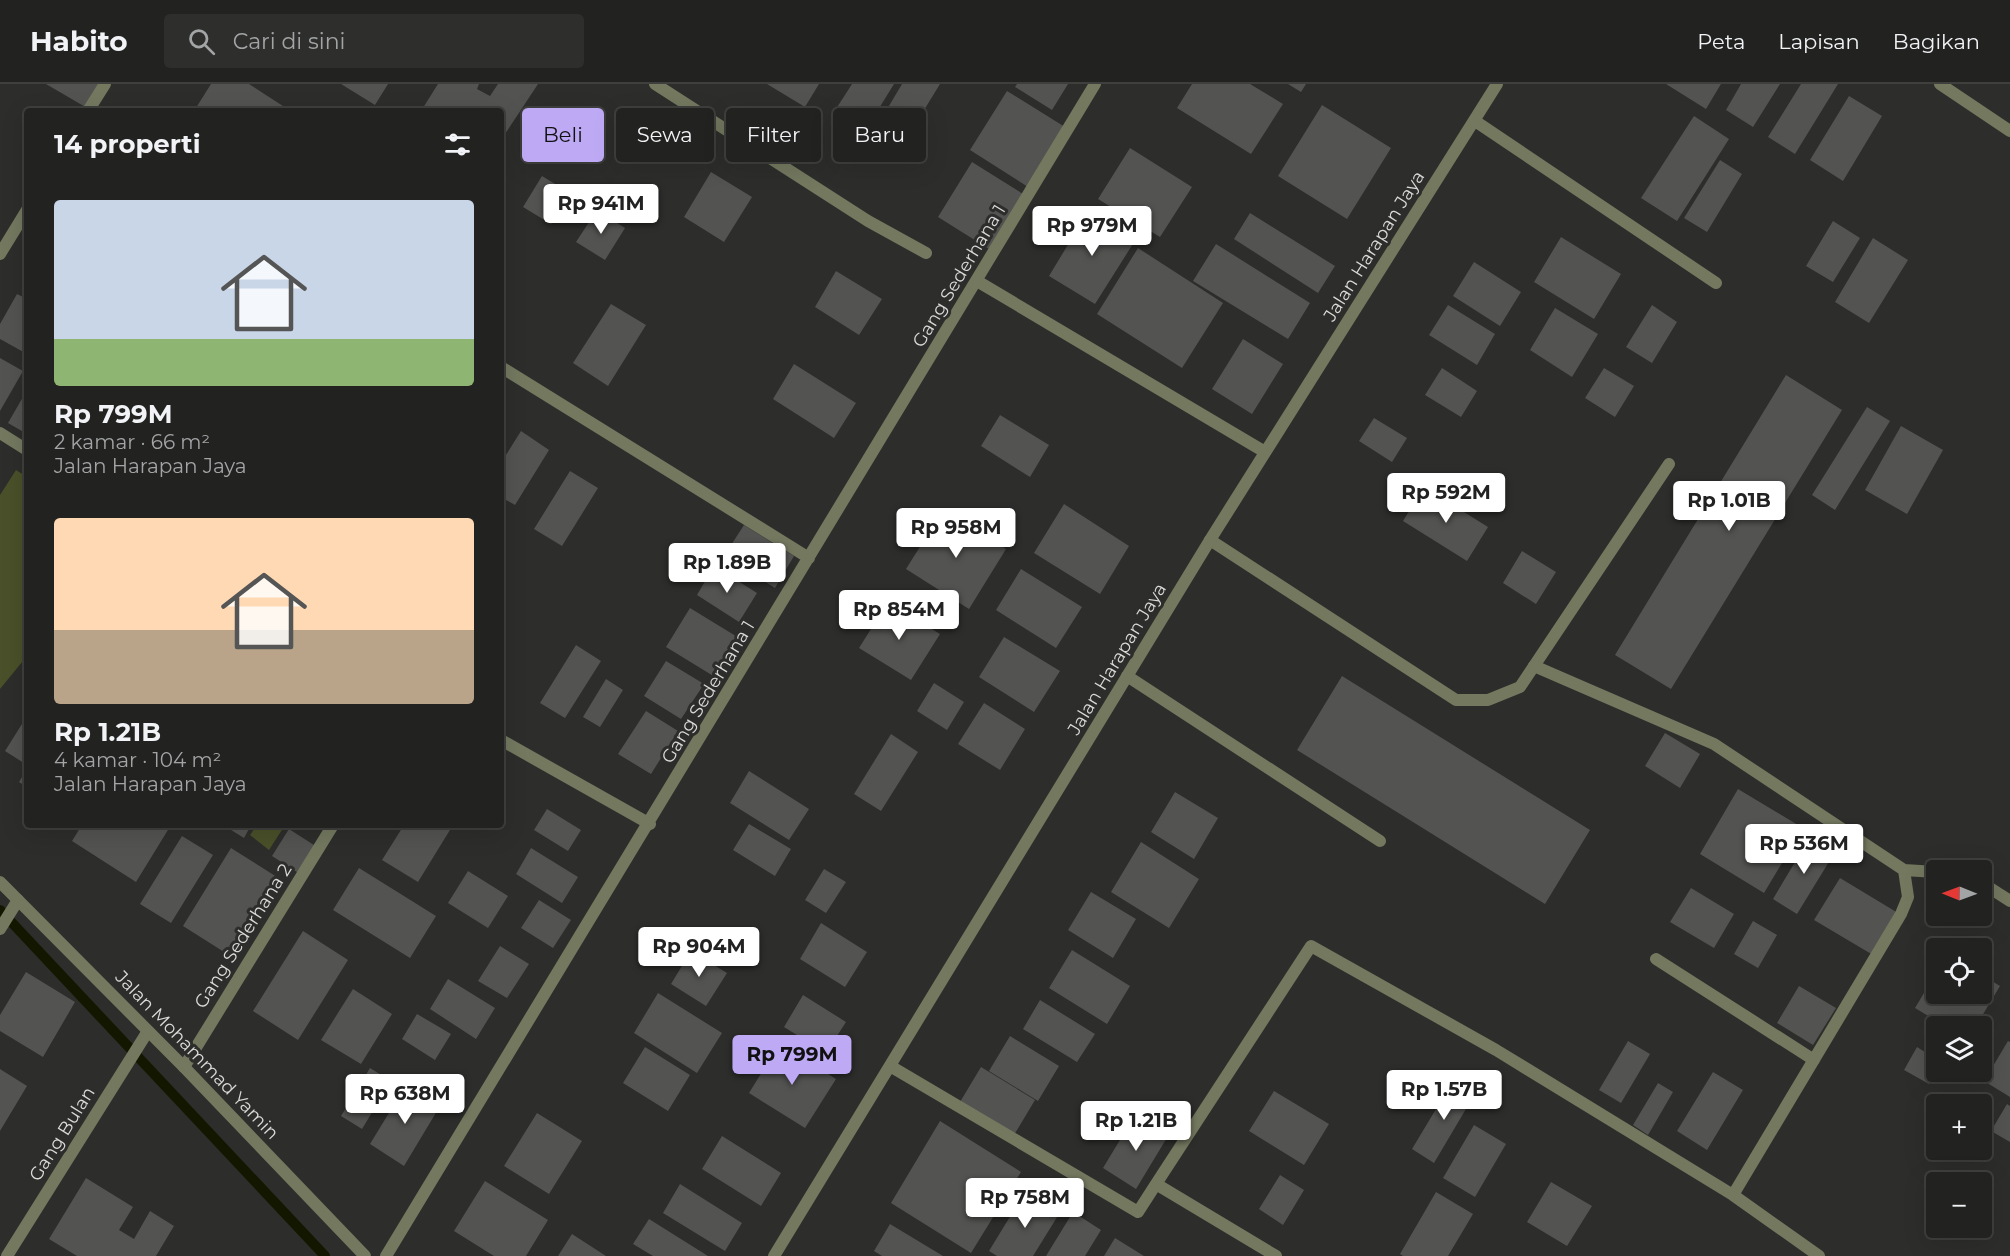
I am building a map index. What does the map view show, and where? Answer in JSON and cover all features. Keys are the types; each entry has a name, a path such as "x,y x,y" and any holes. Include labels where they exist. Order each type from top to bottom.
{"street":[{"path":"90,108 105,84"},
{"path":"656,84 868,221 926,254"},
{"name":"Gang Sederhana 1","path":"386,1256 650,824 1095,84"},
{"name":"Jalan Harapan Jaya","path":"774,1256 1210,540 1497,84"},
{"path":"1940,84 2010,131"},
{"path":"1475,121 1716,283"},
{"path":"0,254 24,215"},
{"path":"977,280 1265,453"},
{"path":"504,369 809,558"},
{"path":"0,433 24,448"},
{"path":"1210,540 1456,700 1488,700 1520,687 1669,464"},
{"path":"1534,666 1714,744 1904,870 1926,871"},
{"path":"1127,676 1380,841"},
{"path":"504,742 650,824"},
{"name":"Gang Sederhana 2","path":"184,1067 331,828"},
{"path":"1733,1195 1901,914 1908,897 1904,870"},
{"name":"Jalan Mohammad Yamin","path":"0,882 184,1067 365,1256"},
{"path":"1992,889 2010,901"},
{"path":"0,929 18,901"},
{"path":"890,1065 1138,1212 1311,946 1496,1050 1733,1195 1819,1256"},
{"path":"1656,959 1814,1060"},
{"name":"Gang Bulan","path":"7,1256 148,1031"},
{"path":"1156,1184 1276,1256"}],"green space":[{"path":"16,470 24,475 24,660 0,689 0,495"},
{"path":"255,828 283,828 269,850 250,835"}],"building":[{"path":"46,84 101,84 87,108"},
{"path":"211,84 249,84 286,108 196,108"},
{"path":"341,84 388,84 375,105"},
{"path":"438,84 479,84 477,89 490,96 498,84 538,84 504,135 504,108 423,108"},
{"path":"767,84 819,84 805,107"},
{"path":"852,84 894,84 879,108 837,108"},
{"path":"902,84 940,84 925,108 888,108"},
{"path":"1017,84 1068,84 1052,110 1015,87"},
{"path":"1192,84 1250,84 1283,104 1251,154 1177,108"},
{"path":"1288,84 1306,84 1301,92"},
{"path":"1666,84 1721,84 1706,109"},
{"path":"1741,84 1780,84 1753,127 1726,110"},
{"path":"1801,84 1838,84 1795,154 1768,137"},
{"path":"1007,91 1065,127 1028,187 970,150"},
{"path":"1849,96 1882,116 1843,181 1810,160"},
{"path":"1322,105 1391,148 1347,219 1278,176"},
{"path":"1694,116 1729,139 1677,221 1641,198"},
{"path":"1130,148 1192,187 1160,237 1098,199"},
{"path":"1720,160 1742,174 1707,232 1684,218"},
{"path":"972,162 1023,194 989,249 938,217"},
{"path":"711,172 752,197 724,242 684,217"},
{"path":"542,176 570,193 551,224 523,207"},
{"path":"597,210 625,228 605,260 576,242"},
{"path":"1089,210 1136,239 1095,304 1049,276"},
{"path":"1250,213 1335,266 1318,293 1234,239"},
{"path":"1833,221 1860,238 1833,282 1806,266"},
{"path":"1561,237 1621,274 1594,319 1534,282"},
{"path":"1873,238 1908,260 1869,323 1835,302"},
{"path":"1216,244 1310,303 1288,339 1193,281"},
{"path":"1138,248 1223,303 1182,368 1097,314"},
{"path":"1474,262 1521,292 1500,326 1453,296"},
{"path":"836,271 882,299 859,335 815,307"},
{"path":"17,294 24,298 24,352 0,339 0,324"},
{"path":"611,304 646,325 608,386 573,363"},
{"path":"1448,305 1495,334 1477,365 1429,335"},
{"path":"1652,305 1677,322 1652,363 1626,347"},
{"path":"1555,308 1598,334 1572,377 1530,350"},
{"path":"1243,339 1283,364 1252,414 1212,389"},
{"path":"0,358 23,371 0,411"},
{"path":"794,364 856,403 834,438 773,399"},
{"path":"1442,368 1477,391 1461,417 1425,395"},
{"path":"1604,368 1634,386 1615,417 1585,398"},
{"path":"1786,375 1842,410 1671,689 1615,655"},
{"path":"24,395 24,432 8,423"},
{"path":"1867,407 1890,421 1835,510 1812,495"},
{"path":"1000,415 1049,445 1030,477 981,446"},
{"path":"1374,418 1407,438 1392,462 1359,441"},
{"path":"1901,426 1943,450 1907,514 1865,490"},
{"path":"521,431 549,450 515,505 504,499 504,458"},
{"path":"570,471 598,488 562,546 534,529"},
{"path":"1424,487 1488,527 1467,561 1403,521"},
{"path":"1064,504 1129,546 1100,594 1034,553"},
{"path":"943,510 1006,549 969,609 906,569"},
{"path":"744,525 794,556 775,588 724,556"},
{"path":"1522,551 1556,572 1536,604 1503,583"},
{"path":"714,566 757,593 739,622 697,595"},
{"path":"1021,569 1082,607 1056,648 996,610"},
{"path":"888,602 940,634 911,680 859,648"},
{"path":"690,608 739,638 715,677 666,647"},
{"path":"1004,637 1060,671 1034,712 979,677"},
{"path":"576,645 601,661 565,718 540,703"},
{"path":"666,661 704,684 681,719 644,696"},
{"path":"1342,676 1590,830 1545,904 1297,750"},
{"path":"606,679 623,690 600,727 583,717"},
{"path":"934,683 964,702 947,730 917,711"},
{"path":"984,703 1025,729 1000,770 958,744"},
{"path":"646,711 678,731 651,774 618,754"},
{"path":"24,721 24,763 5,751"},
{"path":"1665,733 1700,754 1680,788 1645,766"},
{"path":"891,734 918,752 881,811 854,794"},
{"path":"749,771 809,809 789,840 730,803"},
{"path":"24,774 24,785 19,782"},
{"path":"1738,789 1803,828 1764,893 1700,854"},
{"path":"1175,792 1218,818 1194,859 1151,832"},
{"path":"547,809 581,830 568,851 534,830"},
{"path":"749,824 791,849 775,876 733,850"},
{"path":"80,828 169,828 136,882 72,841"},
{"path":"228,828 249,828 244,838"},
{"path":"402,828 451,828 418,882 382,860"},
{"path":"289,829 317,847 300,874 272,856"},
{"path":"182,836 213,855 171,923 140,904"},
{"path":"1810,837 1835,852 1797,914 1773,899"},
{"path":"1141,842 1199,879 1169,928 1111,892"},
{"path":"231,848 280,879 232,957 183,926"},
{"path":"531,848 578,877 562,903 516,874"},
{"path":"359,868 436,916 410,958 333,910"},
{"path":"824,869 846,882 826,913 805,900"},
{"path":"468,871 508,896 488,928 448,903"},
{"path":"1840,878 1898,913 1873,955 1814,920"},
{"path":"1691,888 1734,914 1714,948 1670,922"},
{"path":"1091,892 1136,919 1113,958 1068,930"},
{"path":"539,900 571,920 553,948 521,928"},
{"path":"1753,921 1777,935 1758,968 1734,954"},
{"path":"821,923 867,952 845,987 800,959"},
{"path":"303,931 348,960 298,1040 253,1011"},
{"path":"500,946 529,964 507,998 478,981"},
{"path":"1072,950 1130,986 1107,1024 1049,988"},
{"path":"691,951 727,973 706,1006 671,984"},
{"path":"26,972 75,1002 43,1057 0,1031 0,1015"},
{"path":"448,979 495,1008 476,1039 430,1009"},
{"path":"1992,981 2000,986 1992,999"},
{"path":"1799,986 1836,1008 1813,1045 1777,1023"},
{"path":"353,989 392,1014 361,1064 321,1040"},
{"path":"1926,990 1926,1004 1989,1004 1982,1016 1928,1016 1915,1008"},
{"path":"658,993 722,1033 697,1073 634,1033"},
{"path":"803,995 846,1022 826,1053 784,1027"},
{"path":"1040,1000 1095,1034 1077,1062 1023,1029"},
{"path":"417,1014 451,1034 435,1060 402,1039"},
{"path":"1010,1036 1059,1066 1038,1101 989,1071"},
{"path":"1628,1041 1650,1054 1621,1103 1599,1090"},
{"path":"2008,1041 2010,1042 2010,1097 1986,1082 1992,1082 1992,1068"},
{"path":"780,1043 836,1079 805,1128 749,1093"},
{"path":"645,1047 690,1075 668,1111 623,1083"},
{"path":"1917,1047 1926,1053 1926,1082 1930,1082 1929,1084 1904,1070"},
{"path":"981,1067 1035,1100 1014,1135 960,1102"},
{"path":"370,1068 391,1081 362,1129 341,1116"},
{"path":"0,1069 27,1086 0,1131"},
{"path":"1713,1072 1743,1090 1707,1150 1677,1131"},
{"path":"1454,1079 1476,1092 1434,1163 1412,1149"},
{"path":"1658,1083 1673,1092 1648,1135 1633,1125"},
{"path":"406,1085 440,1106 404,1166 370,1144"},
{"path":"1274,1091 1329,1124 1304,1165 1249,1131"},
{"path":"2007,1104 2010,1106 2010,1142 1992,1132"},
{"path":"537,1113 582,1141 549,1194 504,1166"},
{"path":"1135,1115 1168,1136 1136,1189 1103,1168"},
{"path":"940,1121 1021,1172 971,1253 891,1203"},
{"path":"1474,1125 1506,1144 1475,1197 1443,1178"},
{"path":"722,1136 781,1173 761,1206 702,1169"},
{"path":"1280,1175 1304,1190 1283,1225 1259,1209"},
{"path":"86,1178 133,1207 119,1230 134,1239 150,1211 174,1226 156,1256 77,1256 49,1239"},
{"path":"485,1181 548,1220 526,1256 494,1256 454,1231"},
{"path":"1551,1182 1592,1206 1567,1246 1527,1222"},
{"path":"680,1184 742,1223 725,1251 663,1213"},
{"path":"1025,1192 1059,1214 1033,1256 997,1256 989,1251"},
{"path":"1436,1192 1473,1214 1448,1256 1403,1256 1400,1254"},
{"path":"1073,1212 1101,1230 1085,1256 1046,1256"},
{"path":"649,1219 708,1256 653,1256 633,1244"},
{"path":"890,1224 943,1256 882,1256 874,1251"},
{"path":"572,1234 606,1256 558,1256"},
{"path":"1115,1238 1144,1256 1104,1256"}],"waterway":[{"path":"0,910 325,1256"}]}
